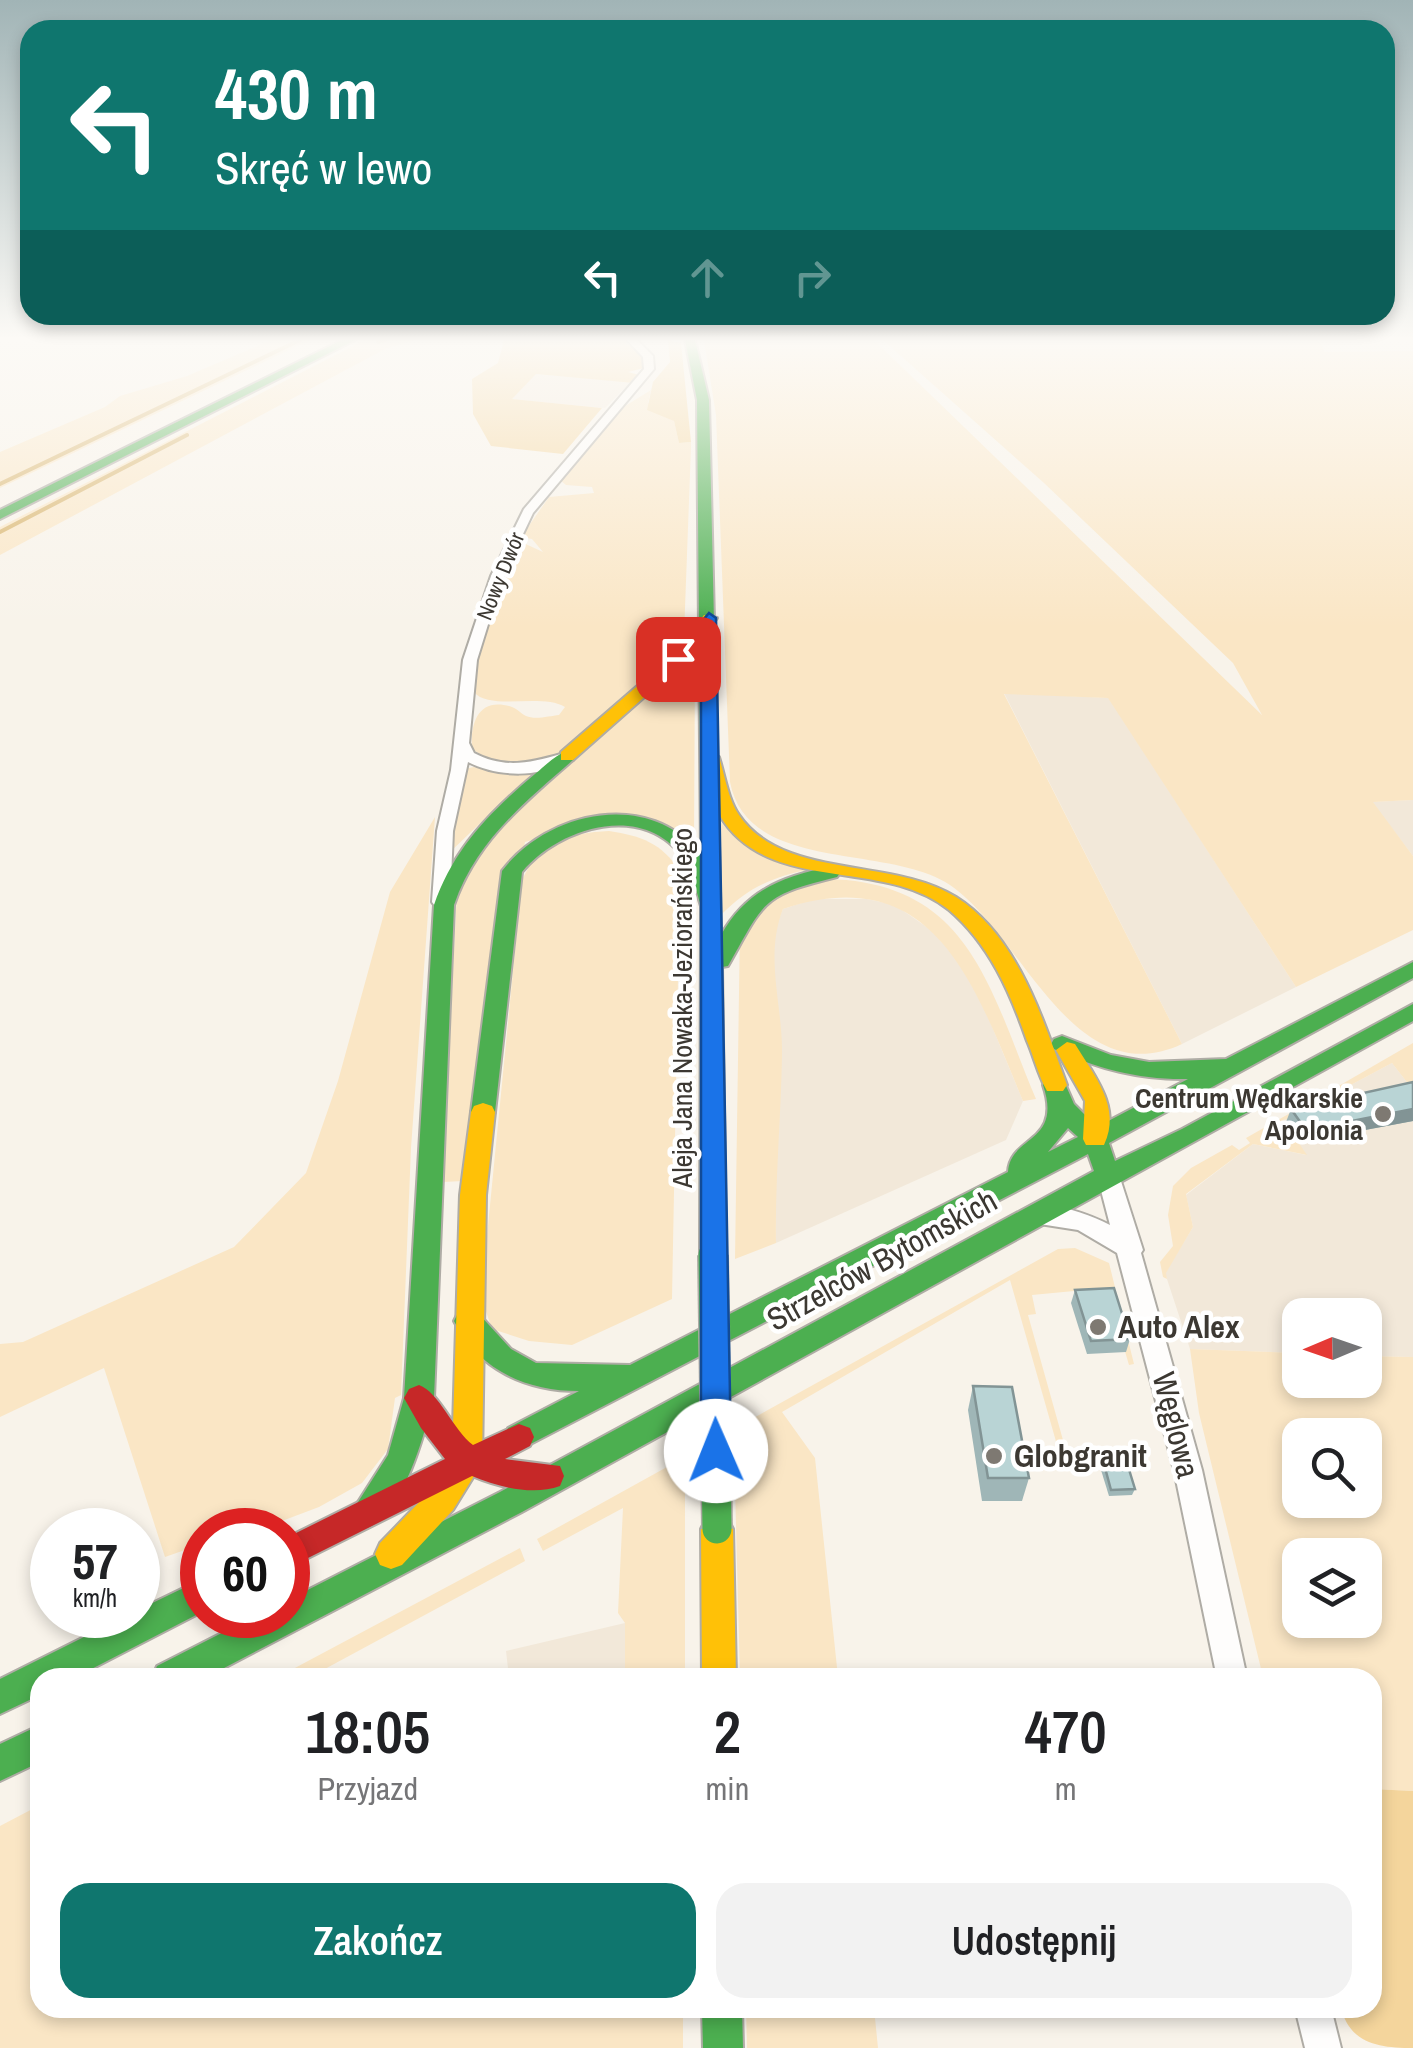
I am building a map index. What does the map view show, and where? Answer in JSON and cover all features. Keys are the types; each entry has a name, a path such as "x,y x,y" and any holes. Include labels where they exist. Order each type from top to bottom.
{"main road":[{"path":"0,498 128,436"},
{"path":"0,515 159,436"},
{"name":"Aleja Jana Nowaka-Jeziorańskiego","path":"704,436 719,1668"},
{"path":"367,1513 397,1478 407,1455 418,1398 441,904 450,879 471,845 561,760 678,659 709,618"},
{"path":"710,757 728,814 740,830 764,846 803,862 915,883 964,912 984,934 1023,998 1096,1093 1102,1110 1094,1139"},
{"path":"367,1577 413,1534 467,1463 472,1194 512,871 526,849 546,834 571,826 625,822 651,827 688,852 712,909"},
{"path":"713,983 730,933 760,892 788,880 858,871"},
{"name":"Strzelców Bytomskich","path":"310,1542 643,1375 1413,969"},
{"path":"1023,998 1064,1108 1094,1139 1108,1175"},
{"name":"Strzelców Bytomskich","path":"189,1668 560,1475 1028,1216 1191,1135 1413,1011"},
{"path":"1062,1044 1094,1060 1144,1075 1176,1076 1239,1064"},
{"path":"1008,1181 1047,1139 1064,1108"},
{"path":"468,1321 497,1362 532,1378 643,1375"},
{"path":"418,1398 447,1446 467,1463 506,1478 560,1475"},
{"path":"59,1668 180,1607"},
{"path":"0,1698 30,1683"},
{"path":"0,1764 30,1748"},
{"path":"722,2018 722,2048"}],"street":[{"name":"Nowy Dwór","path":"441,904 445,830 462,744 470,660 498,576 528,512 593,436"},
{"path":"462,744 468,756 494,768 526,769 561,760"},
{"name":"Węglowa","path":"1108,1175 1188,1470 1230,1668"},
{"path":"1028,1216 1076,1219 1109,1234 1130,1250"},
{"path":"1316,2018 1323,2048"}],"shaded area":[{"path":"38,436 110,436 0,488 0,452"},
{"path":"178,436 223,436 0,555 0,527"},
{"path":"485,436 579,436 563,454 491,446"},
{"path":"597,436 677,436 679,443 691,442 684,635 657,666 557,756 497,765 472,749 475,721 484,708 501,705 538,718 559,715 565,707 543,701 491,700 474,692 483,634 519,541 543,552 532,539 521,537 549,497 594,493 592,487 566,485 560,480"},
{"path":"677,436 690,436 691,442 679,443"},
{"path":"717,436 973,436 1262,715 1233,663 991,436 1413,436 1413,800 1373,802 1413,856 1413,930 1296,987 1108,698 1004,694 1182,1044 1144,1054 1110,1048 1080,1029 1052,1002 976,908 950,885 923,872 791,844 763,831 742,811 730,782"},
{"path":"690,657 695,659 694,842 622,816 525,842 463,1181 443,1182 457,890 496,831"},
{"path":"1004,693 1109,698 1296,987 1182,1044"},
{"path":"474,767 502,773 534,772 449,853 464,769"},
{"path":"1413,800 1413,856 1372,802"},
{"path":"435,817 411,1148 401,1395 395,1398 388,1449 362,1483 310,1510 180,1508 180,1552 165,1557 160,1542 160,1508 149,1508 104,1368 0,1417 0,1344 23,1342 234,1247 306,1173 338,1081 390,892"},
{"path":"718,820 741,842 811,869 762,884 721,915"},
{"path":"609,831 650,842 680,871 672,1299 572,1345 529,1341 492,1329 481,1297 522,880 546,848 568,837"},
{"path":"827,879 875,885 913,899 944,921 968,948 987,981 1036,1099 1023,1101 966,977 942,943 914,917 878,901 835,898 783,909 775,945 782,1036 776,1243 735,1259 740,926 777,891"},
{"path":"814,899 867,899 895,905 941,937 976,988 1023,1101 1006,1140 776,1243 772,936 783,909"},
{"path":"1413,1043 1413,1090 1392,1063 1332,1095 1330,1091"},
{"path":"1392,1063 1413,1090 1413,1357 1382,1356 1382,1298 1282,1298 1282,1352 1190,1349 1165,1273 1193,1227 1186,1195 1253,1144 1306,1155 1282,1120 1339,1108 1332,1095"},
{"path":"1315,1099 1324,1111 1283,1120 1307,1155 1253,1144 1186,1194 1193,1227 1166,1273 1167,1279 1163,1277 1160,1262 1173,1246 1168,1215 1173,1186 1191,1168 1232,1145 1239,1150 1250,1143 1246,1138"},
{"path":"1075,1248 1109,1263 1134,1364 1129,1365 1110,1301 1099,1301 1095,1289 1032,1295 1036,1314 1028,1315 1068,1458 1061,1459 1010,1280 782,1412 815,1458 837,1668 740,1668 735,1487 740,1486 739,1426 1058,1249"},
{"path":"1190,1349 1282,1352 1282,1398 1382,1398 1382,1356 1413,1357 1413,1791 1382,1789 1382,1668 1261,1668 1199,1413"},
{"path":"685,1457 685,1668 625,1668 625,1623 618,1613 623,1508 543,1551 537,1539"},
{"path":"520,1548 525,1561 327,1668 295,1668"},
{"path":"625,1623 625,1668 508,1668 506,1651"},
{"path":"1382,1789 1413,1791 1413,2048 1368,2042 1345,2020 1382,2018"},
{"path":"30,1810 30,2018 683,2018 683,2048 0,2048 0,1826"},
{"path":"746,2018 875,2018 878,2048 747,2048"}],"building":[{"path":"1413,1082 1413,1109 1306,1130 1291,1109"},
{"path":"1114,1288 1130,1339 1091,1341 1075,1290"},
{"path":"973,1386 1012,1387 1029,1478 988,1478"},
{"path":"1127,1463 1135,1489 1111,1490 1104,1464"}],"waterway":[{"path":"0,484 101,436"},
{"path":"0,532 186,436"}],"traffic: fast":[{"path":"0,515 159,436"},
{"path":"704,436 709,618 713,1255"},
{"path":"367,1513 402,1460 419,1398 444,905 452,881 477,840 511,804 567,756"},
{"path":"483,1112 512,871 528,852 571,827 596,821 646,825 669,835 688,852 712,909"},
{"path":"720,961 738,924 760,899 790,882 830,873"},
{"path":"1095,1139 1413,969"},
{"path":"1108,1175 1191,1135 1413,1011"},
{"path":"1062,1044 1106,1061 1149,1070 1192,1071 1239,1065"},
{"path":"188,1668 511,1502 1108,1175 1095,1139 1063,1108 1055,1085"},
{"path":"1019,1169 1057,1126 1063,1108"},
{"path":"519,1437 1095,1139"},
{"path":"713,1255 717,1529"},
{"path":"468,1321 484,1342 518,1369 555,1378 625,1376"},
{"path":"57,1668 180,1606"},
{"path":"0,1697 30,1682"},
{"path":"0,1763 30,1748"},
{"path":"722,2018 723,2048"}],"traffic: slow":[{"path":"567,756 678,659 709,618"},
{"path":"710,757 729,815 747,837 772,852 801,862 926,889 951,902 971,919 1016,985 1055,1085"},
{"path":"1067,1050 1097,1101 1095,1139"},
{"path":"391,1554 442,1500 467,1463 473,1195 483,1112"},
{"path":"717,1529 719,1668"}],"traffic: jam":[{"path":"419,1398 444,1436 470,1460 504,1473 549,1476"},
{"path":"310,1542 519,1437"}],"place":[{"name":"Centrum Wędkarskie Apolonia","path":"1383,1114"},
{"name":"Auto Alex","path":"1098,1327"},
{"name":"Globgranit","path":"994,1456"}],"route":[{"path":"678,659 709,618 716,1451"}]}
